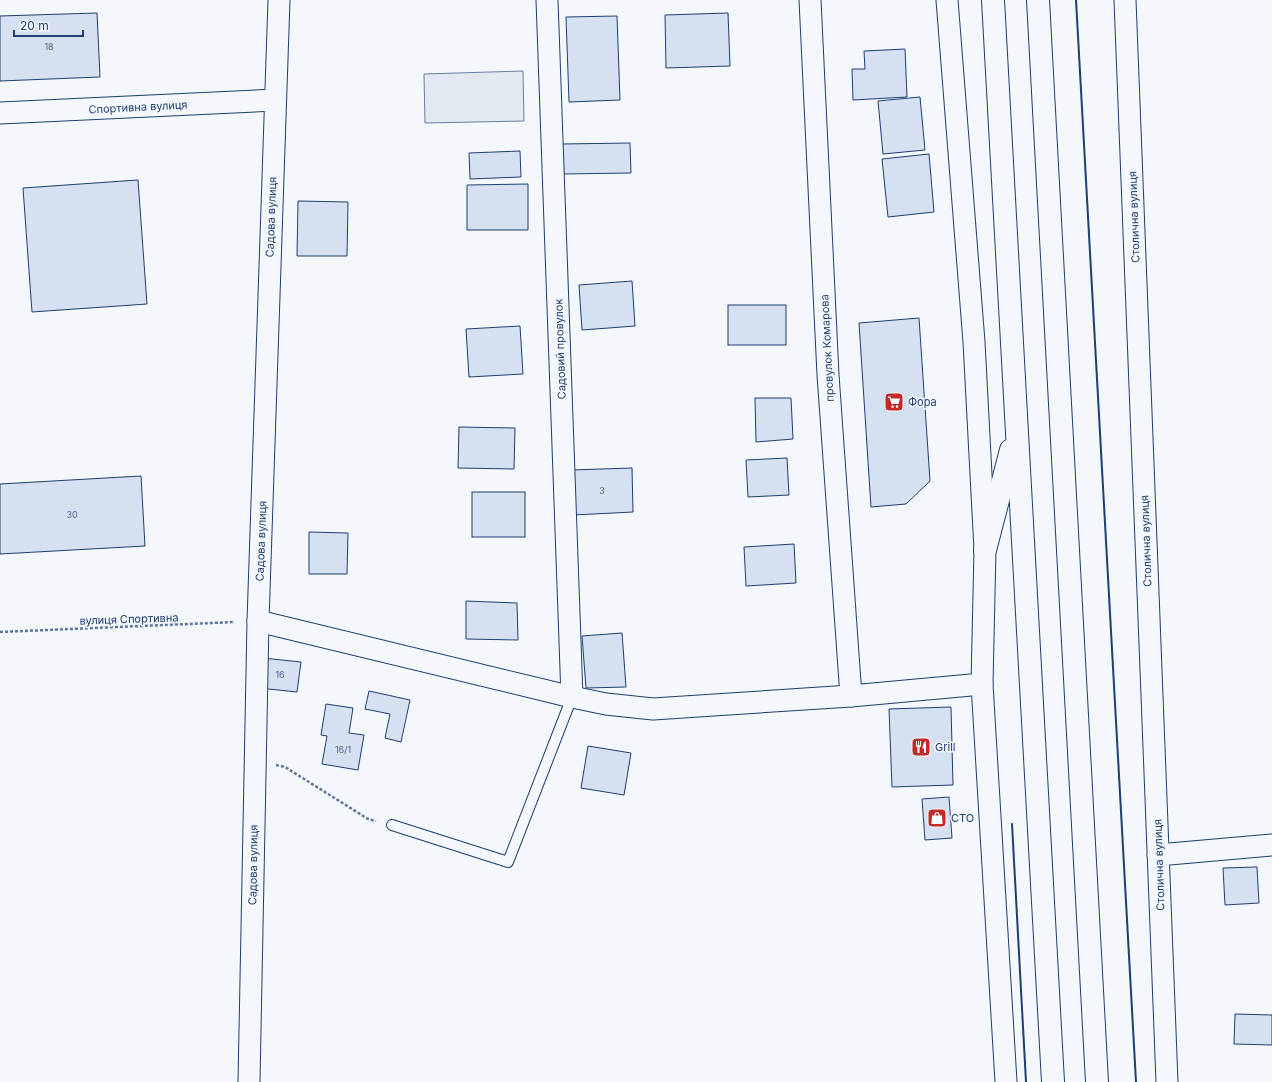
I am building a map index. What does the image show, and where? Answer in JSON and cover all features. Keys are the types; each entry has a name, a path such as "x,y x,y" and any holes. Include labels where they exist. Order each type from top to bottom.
{"highway":[{"path":"993,0 1052,1082"},
{"path":"1038,0 1097,1082"},
{"path":"985,550 1016,429"}],"street":[{"name":"Садова вулиця","path":"249,1082 258,622 278,0"},
{"name":"Садовий провулок","path":"547,0 572,697"},
{"name":"провулок Комарова","path":"810,0 828,375 850,696"},
{"path":"947,0 974,342 985,550 982,684 1006,1082"},
{"name":"Столична вулиця","path":"1125,0 1166,1082"},
{"name":"Спортивна вулиця","path":"0,113 275,100"},
{"path":"258,622 572,697 606,704 653,709 850,696 982,684"},
{"path":"1158,855 1272,845"}],"lane":[{"path":"392,825 508,862 572,697"}],"path":[{"name":"вулиця Спортивна","path":"0,632 258,622"},
{"path":"255,759 285,767 368,818 392,825"}],"shaded area":[{"path":"523,71 524,121 425,123 424,74"}],"building":[{"path":"97,13 100,77 0,81 0,16"},
{"path":"728,13 730,66 666,68 665,15"},
{"path":"617,16 620,100 569,102 566,17"},
{"path":"905,49 907,97 853,100 852,69 865,69 864,51"},
{"path":"920,97 925,150 883,154 878,101"},
{"path":"630,143 631,173 561,174 561,144"},
{"path":"520,151 521,177 470,179 469,153"},
{"path":"929,154 934,212 888,217 882,159"},
{"path":"138,180 147,304 32,312 23,188"},
{"path":"528,184 528,230 467,230 467,185"},
{"path":"298,201 348,202 347,256 297,256"},
{"path":"632,281 635,326 582,330 579,285"},
{"path":"728,305 786,305 786,345 728,345"},
{"name":"Фора","path":"919,318 930,481 906,504 871,507 859,323"},
{"path":"520,326 523,374 469,377 466,329"},
{"path":"755,398 791,398 793,439 756,442"},
{"path":"459,427 515,428 514,469 458,468"},
{"path":"787,458 789,495 748,497 746,460"},
{"path":"632,468 633,512 573,515 571,470"},
{"path":"141,476 145,546 0,554 0,484"},
{"path":"472,492 525,492 525,537 472,537"},
{"path":"309,532 348,533 347,574 309,574"},
{"path":"794,544 796,583 746,586 744,547"},
{"path":"466,601 517,603 518,640 466,639"},
{"path":"622,633 626,687 586,688 582,636"},
{"path":"263,658 301,662 297,692 259,688"},
{"path":"369,691 410,700 401,742 385,738 390,714 365,709"},
{"path":"326,704 353,708 349,733 364,735 358,770 322,764 327,736 321,735"},
{"name":"Grill","path":"951,707 953,785 892,787 889,709"},
{"path":"588,746 631,753 624,795 581,788"},
{"name":"СТО","path":"949,797 952,838 925,840 922,799"},
{"path":"1257,867 1259,903 1225,905 1223,868"},
{"path":"1235,1014 1272,1015 1272,1045 1234,1044"}],"wall":[{"path":"1076,0 1136,1082"},
{"path":"1012,824 1026,1082"}],"place":[{"name":"Фора","path":"894,402"},
{"name":"Grill","path":"921,747"},
{"name":"СТО","path":"937,818"}]}
